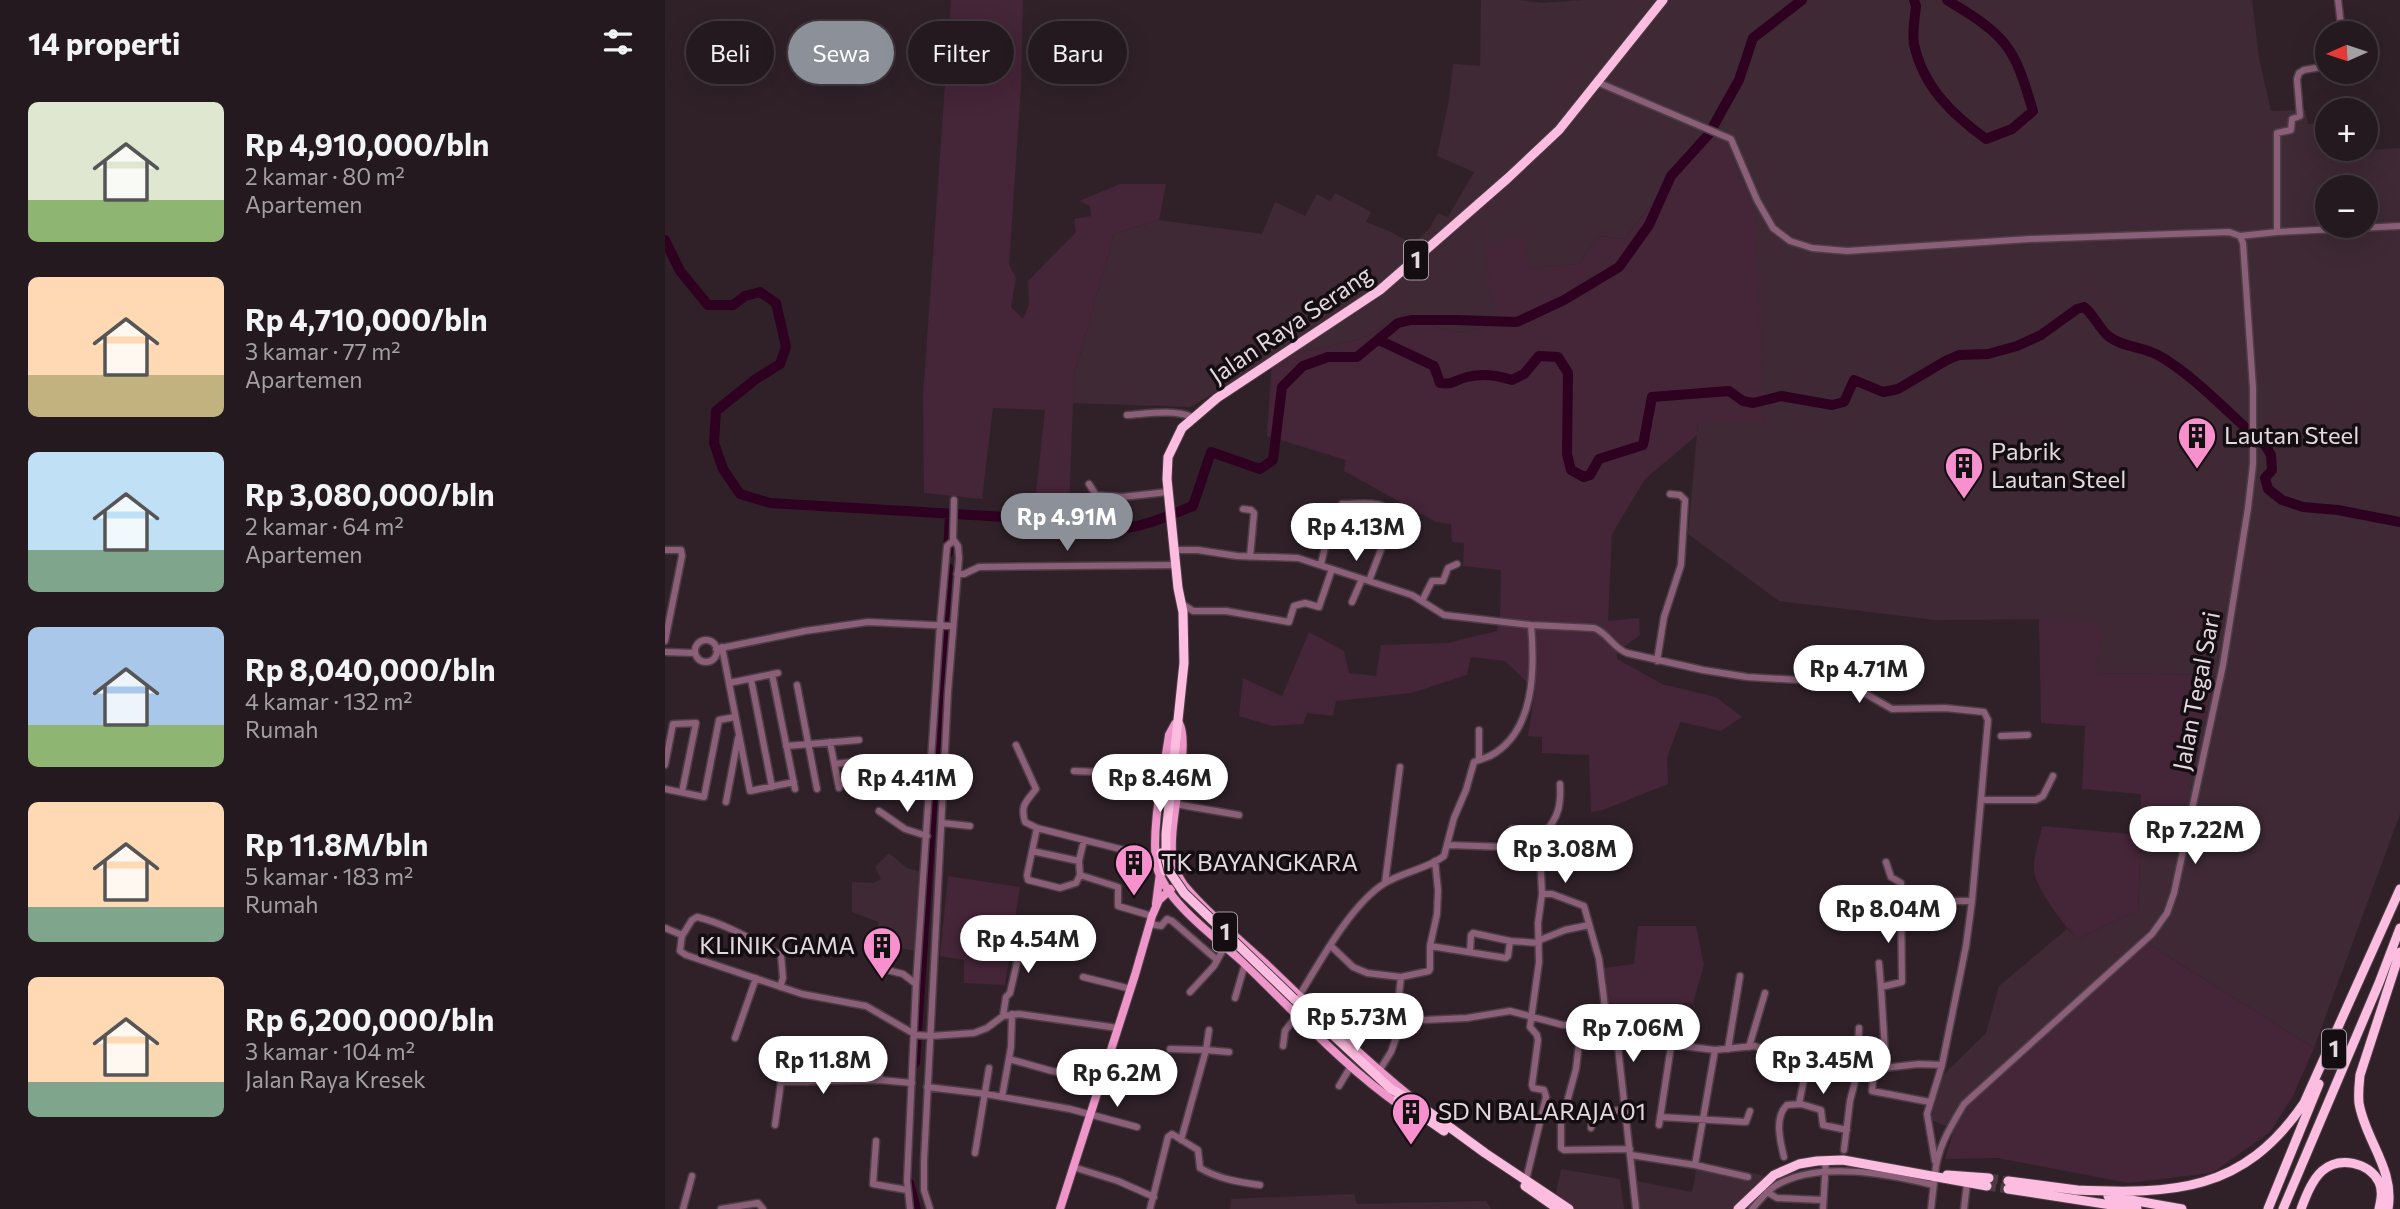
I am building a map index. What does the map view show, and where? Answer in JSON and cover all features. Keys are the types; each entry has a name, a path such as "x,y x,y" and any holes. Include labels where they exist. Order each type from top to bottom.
{"highway":[{"name":"Jalan Raya Serang","path":"1569,1209 1544,1195 1390,1090 1341,1051 1171,885 1160,849 1184,663 1181,605 1168,494 1168,457 1182,428 1192,417 1366,300 1539,150 1559,130 1663,0"},
{"path":"2105,1209 2008,1185 2074,1190 2166,1190 2196,1186 2225,1174 2268,1143 2291,1122 2310,1091 2400,889"},
{"name":"1","path":"2268,1209 2400,889"},
{"name":"1","path":"2283,1209 2400,928"},
{"path":"2388,1209 2390,1197 2386,1171 2364,1122 2358,1093 2361,1075 2400,951"},
{"name":"Jalan Raya Serang","path":"1434,1120 1526,1180 1558,1209"},
{"path":"1738,1209 1760,1186 1785,1169 1825,1160 1843,1160 1933,1178 1967,1184 1988,1182 1933,1178"},
{"path":"2301,1209 2321,1172 2341,1163 2356,1163 2369,1170 2379,1182 2379,1209"},
{"path":"2074,1190 2182,1209"},
{"path":"2076,1201 2137,1209"}],"main road":[{"path":"1060,1209 1156,904 1159,870 1155,843 1170,730 1177,724 1183,731 1183,749 1175,804 1172,853 1174,865 1184,884 1284,982 1434,1120"},
{"path":"1159,870 1169,891 1190,914 1351,1066 1383,1094 1434,1120"},
{"path":"1156,904 1169,891 1184,884"},
{"path":"1190,914 1201,912 1204,905"},
{"path":"1276,994 1284,989 1284,982"}],"street":[{"path":"2338,0 2342,21"},
{"path":"2277,232 2277,133 2291,130 2292,119 2300,116 2297,79 2304,69 2315,68"},
{"path":"1597,82 1731,139 1757,200 1773,228 1790,241 1812,248 1847,251 2030,239 2229,232 2240,236 2400,226"},
{"name":"Jalan Tegal Sari","path":"1931,1209 1936,1163 1948,1131 1971,1096 2152,934 2167,913 2174,893 2223,665 2253,464 2249,314 2243,243 2240,236"},
{"path":"1126,415 1169,413 1192,417"},
{"path":"1089,484 1096,495 1108,497 1168,494"},
{"path":"1657,661 1664,617 1683,551 1685,500 1680,495 1670,494"},
{"path":"910,1209 907,1190 916,1034 916,984 941,625 954,500"},
{"path":"1321,565 1326,543 1342,504 1360,501 1391,512 1393,518 1352,602"},
{"path":"1243,509 1254,513 1250,557"},
{"path":"930,1209 924,1181 927,1087 952,626 959,548 951,542"},
{"path":"1175,546 1250,557 1285,556 1321,565 1412,595 1444,615 1531,625 1594,628 1603,632 1619,650 1657,661 1747,677 1847,683 1892,709 1980,710 1987,715 1994,735 1982,800 1972,901 1942,1065 1927,1119 1936,1163"},
{"path":"665,550 681,550 682,555 665,641"},
{"path":"1422,601 1432,580 1443,581 1448,568 1457,564"},
{"path":"957,574 964,574 979,567 1176,565"},
{"path":"1181,605 1193,611 1226,611 1289,622 1294,606 1305,603 1319,607 1332,569"},
{"path":"719,648 868,622 952,626"},
{"path":"1299,996 1350,917 1385,883 1444,856 1474,762 1497,751 1522,721 1533,662 1531,625"},
{"path":"695,653 702,641 711,642 719,648 729,683 750,791 794,786 775,674 729,683"},
{"path":"695,653 700,660 708,662 715,657 719,648"},
{"path":"665,652 695,653"},
{"path":"1861,689 1870,668 1867,652"},
{"path":"751,679 772,787"},
{"path":"797,685 817,789"},
{"path":"665,789 705,797 719,720 735,717"},
{"path":"665,765 673,724 696,723 683,792"},
{"path":"1479,730 1479,760"},
{"path":"726,802 739,734"},
{"path":"1994,735 2028,735"},
{"path":"786,746 859,740"},
{"path":"831,742 835,764"},
{"path":"1016,745 1036,789 1023,803 1025,822 1038,828 1136,853 1159,870"},
{"path":"1385,883 1400,767"},
{"path":"1074,771 1164,775"},
{"path":"1982,800 2036,800 2043,796 2053,776"},
{"path":"1448,845 1505,847 1510,842 1512,829 1545,832 1560,808 1560,784"},
{"path":"1175,804 1239,815"},
{"path":"879,811 905,829 927,836"},
{"path":"942,823 970,826"},
{"path":"1038,828 1027,877 1029,881 1065,887 1076,883 1080,875 1079,861 1084,840"},
{"path":"1526,1180 1546,1093 1533,1088 1532,1085 1538,1040 1530,1027 1540,942 1538,923 1542,894 1539,832"},
{"path":"1032,851 1079,861"},
{"path":"1331,946 1353,967 1367,974 1401,977 1430,970 1430,946 1437,914 1435,861"},
{"path":"1881,988 1902,982 1901,883 1891,877 1886,862"},
{"path":"1080,875 1118,887 1119,906 1161,926 1167,919 1173,921 1216,959"},
{"path":"1542,894 1552,894 1584,906 1599,959 1605,1007 1616,1035 1636,1209"},
{"path":"1901,901 1972,901"},
{"path":"781,987 781,955 712,919 697,917 692,920 682,936 681,953 781,987 821,999 866,1006 916,1034 930,1036 980,1031 1011,1014 1118,1028"},
{"path":"1470,952 1473,933 1510,941 1540,942 1565,930 1589,926"},
{"path":"665,928 682,936"},
{"path":"1003,1016 1025,928"},
{"path":"1430,946 1506,958 1510,941"},
{"path":"1190,992 1215,966 1216,959 1225,946"},
{"path":"1879,963 1886,1068"},
{"path":"1235,998 1245,964"},
{"path":"879,968 903,974 916,984"},
{"path":"1728,1049 1739,976"},
{"path":"1083,977 1131,989"},
{"path":"1401,977 1397,1013 1402,1021"},
{"path":"735,1038 757,978"},
{"path":"1749,1047 1765,993"},
{"path":"1583,1009 1576,1065 1561,1124 1561,1149 1631,1152 1748,1177"},
{"path":"1402,1021 1467,1018 1504,1011 1563,1024 1581,1024 1616,1035 1671,1046 1716,1050 1759,1046 1786,1055 1858,1064"},
{"path":"1002,1097 1009,1059 1011,1014"},
{"path":"1283,1046 1285,1031 1297,1015"},
{"path":"1379,1071 1391,1052 1402,1021"},
{"path":"1844,1150 1858,1064 1859,1028"},
{"path":"1181,1140 1206,1051 1209,1030"},
{"path":"807,1082 813,1042"},
{"path":"1671,1046 1660,1121 1746,1122 1750,1111"},
{"path":"1170,1049 1229,1052"},
{"path":"1695,1166 1716,1050"},
{"path":"775,1125 784,1059"},
{"path":"1009,1059 1052,1071 1102,1079"},
{"path":"1799,1104 1808,1059"},
{"path":"1858,1064 1861,1069 1874,1070 1942,1065"},
{"path":"1339,1086 1351,1066"},
{"path":"879,1068 880,1080"},
{"path":"975,1153 989,1068"},
{"path":"1874,1070 1872,1091 1930,1102"},
{"path":"781,1082 880,1080 912,1083"},
{"path":"927,1087 1070,1109 1137,1127"},
{"path":"1784,1157 1779,1130 1781,1112 1787,1105 1799,1104 1821,1110 1823,1125 1847,1130"},
{"path":"1591,1128 1596,1112 1624,1110"},
{"path":"1150,1209 1171,1134 1198,1150 1200,1168 1212,1175 1260,1185"},
{"path":"876,1142 873,1184 907,1190"},
{"path":"1823,1209 1825,1160"},
{"path":"1073,1167 1154,1196"},
{"path":"1752,1209 1767,1192 1787,1181 1811,1173 1933,1178"},
{"path":"683,1209 692,1176"},
{"path":"1964,1209 1967,1184"},
{"path":"1767,1192 1777,1198 1823,1200"},
{"path":"721,1209 758,1203 763,1209"}],"shaded area":[{"path":"951,0 1023,0 1021,87 1009,265 1016,278 1011,307 1023,319 1029,305 1028,281 1076,232 1074,219 1091,216 1090,206 1079,201 1120,184 1166,184 1159,220 1114,234 1074,376 1069,510 1035,501 1045,410 993,408 982,499 924,493 923,396 945,84 1014,84 1014,21 950,21"},
{"path":"1481,0 1542,3 1582,0 2252,0 2259,58 2271,111 2305,110 2308,124 2315,124 2315,161 2378,161 2378,149 2400,148 2400,814 2314,1048 2147,943 1969,1102 1954,1129 1931,1120 1940,1078 1986,1033 1999,986 2067,929 2078,939 2138,910 2141,835 2215,675 2095,673 2071,619 1935,620 1779,601 1688,534 1698,422 1764,422 1705,134 1625,239 1599,236 1578,264 1530,268 1490,292 1502,323 1461,333 1433,326 1407,313 1361,339 1272,359 1190,407 1072,403 1074,376 1114,234 1159,220 1262,234 1275,202 1305,216 1317,194 1330,201 1335,193 1371,212 1366,222 1413,244 1429,229 1438,213 1448,217 1474,172 1437,156 1449,100 1453,64 1480,66"},
{"path":"1705,134 1725,140 1755,212 1764,422 1698,422 1697,435 1645,479 1612,534 1608,621 1639,618 1640,635 1617,652 1617,659 1662,684 1716,697 1742,717 1721,731 1680,722 1667,758 1668,784 1603,810 1591,812 1589,755 1542,753 1542,737 1528,736 1535,690 1505,661 1471,657 1467,675 1412,693 1336,701 1333,716 1307,713 1303,724 1272,726 1239,716 1243,678 1282,696 1309,632 1344,651 1349,673 1376,676 1381,645 1447,643 1497,631 1500,616 1501,570 1463,566 1464,543 1452,542 1451,524 1436,522 1344,471 1346,460 1267,436 1272,359 1361,339 1407,313 1433,326 1461,333 1501,323 1490,292 1485,246 1524,238 1530,268 1578,264 1599,236 1625,239"},
{"path":"2039,619 2071,619 2103,629 2095,673 2215,675 2176,838 2141,836 2138,910 2078,939 2051,907 2036,878 2035,859 2042,826 2140,835 2141,794 2082,789 2085,726 2041,723"},
{"path":"889,853 907,868 925,873 915,951 871,942 879,922 852,912 852,882 873,883 881,879 875,867"},
{"path":"948,876 1020,887 1005,985 964,983 964,960 940,956"},
{"path":"1638,926 1696,926 1704,965 1693,1003 1608,1003 1604,968 1634,964"},
{"path":"2147,943 2314,1048 2293,1096 2270,1132 2212,1173 2128,1183 1998,1158 1945,1159 1954,1129 1969,1102"},
{"path":"1698,1161 1769,1177 1741,1209 1637,1209 1637,1181 1692,1192"},
{"path":"1561,1169 1620,1179 1624,1209 1556,1209 1553,1207"},
{"path":"1354,1194 1357,1204 1486,1201 1491,1209 1230,1209 1231,1199"}],"waterway":[{"path":"665,240 680,271 708,305 733,305 745,296 760,292 776,303 786,347 780,364 756,379 716,411 714,443 723,469 740,494 770,503 1075,521 1113,528 1134,527 1193,506 1211,452 1260,469 1273,460 1282,387 1303,366 1328,357 1357,357 1398,323 1411,320 1517,322 1564,300 1619,267 1649,225 1671,176 1709,134 1739,80 1753,38 1802,0"},
{"path":"1914,0 1916,6 1913,30 1918,59 1924,74 1941,99 1986,139 2012,129 2033,111 2015,59 1992,31 1947,0"},
{"path":"1379,340 1434,366 1440,383 1451,383 1478,375 1512,380 1524,374 1539,356 1558,357 1568,373 1567,454 1571,470 1584,477 1590,475 1599,459 1643,445 1652,397 1729,391 1743,401 1753,403 1781,396 1832,405 1844,402 1854,380 1883,392 1898,389 1959,355 1988,354 2017,346 2041,335 2077,309 2084,307 2108,336 2152,352 2172,364 2265,445 2271,455 2272,470 2265,478 2268,489 2282,500 2303,507 2338,510 2400,522"},
{"path":"948,553 950,514"},
{"path":"915,1063 948,568"},
{"path":"909,1183 916,1209"}],"tunnel":[{"path":"1989,1178 2008,1181"},
{"path":"1987,1186 2008,1189"}],"place":[{"name":"Lautan Steel","path":"2197,470"},
{"name":"Pabrik Lautan Steel","path":"1964,500"},
{"name":"TK BAYANGKARA","path":"1134,897"},
{"name":"KLINIK GAMA","path":"882,980"},
{"name":"SD N BALARAJA 01","path":"1411,1146"}]}
